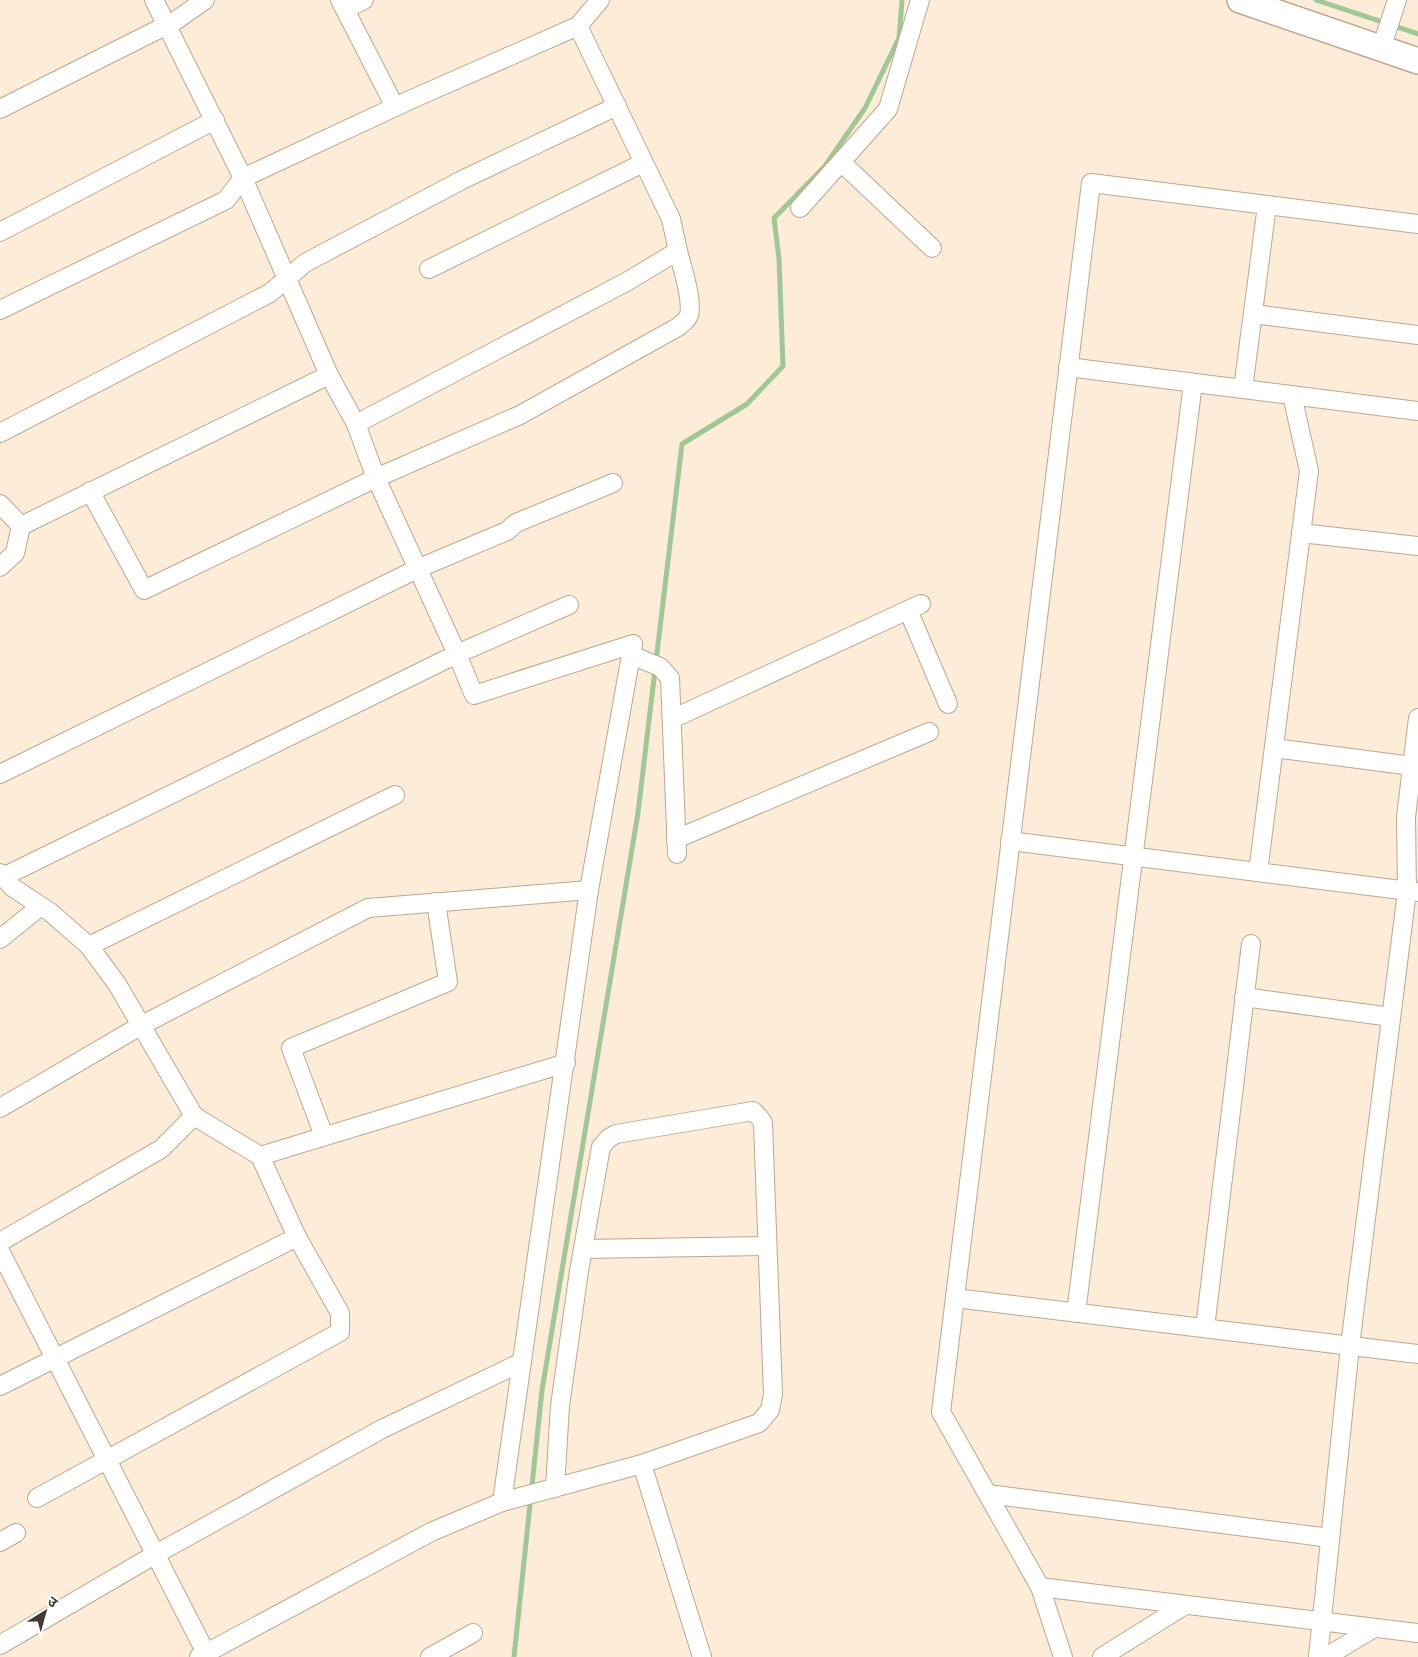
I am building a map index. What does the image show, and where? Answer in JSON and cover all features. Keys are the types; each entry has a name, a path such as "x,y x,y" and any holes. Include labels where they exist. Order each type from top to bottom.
{"street":[{"path":"154,0 243,178 329,375 356,424 376,478 474,695 633,644 589,890 502,1502"},
{"path":"0,109 168,26 205,0"},
{"path":"364,0 343,5 395,107"},
{"path":"0,310 226,200 243,178 395,107 578,26 600,0"},
{"path":"800,208 888,109 920,0"},
{"path":"1240,0 1418,61"},
{"path":"1381,48 1397,0"},
{"path":"90,491 144,590 376,478 520,415 686,320 689,314 689,299 671,219 578,26"},
{"path":"0,433 270,293 305,263 436,193 617,106"},
{"path":"0,232 214,120"},
{"path":"429,270 643,162"},
{"path":"841,162 932,248"},
{"path":"1063,1657 1040,1587 941,1412 1091,183 1418,224"},
{"path":"1243,389 1267,205"},
{"path":"356,424 628,281 678,251"},
{"path":"1253,314 1418,335"},
{"path":"1068,367 1418,411"},
{"path":"21,526 329,375"},
{"path":"1076,1313 1193,383"},
{"path":"1258,872 1309,471 1292,395"},
{"path":"0,774 418,569 507,531 516,522 613,483"},
{"path":"0,504 21,526"},
{"path":"0,567 15,553 21,526"},
{"path":"1301,533 1418,546"},
{"path":"37,1498 340,1332 340,1313 297,1237 260,1156 194,1116 117,984 89,946 50,912 12,887 2,875 457,654 569,605"},
{"path":"672,718 914,607 948,704"},
{"path":"631,655 660,667 670,678 676,847 928,732"},
{"path":"1318,1657 1350,1346 1391,1017 1412,892 1406,817 1418,718"},
{"path":"1274,748 1412,766"},
{"path":"89,946 395,795"},
{"path":"1010,841 1412,892"},
{"path":"0,1108 140,1026 368,908 589,890"},
{"path":"324,1136 290,1048 448,982 436,902"},
{"path":"0,938 40,906"},
{"path":"1205,1328 1251,944"},
{"path":"1244,997 1391,1017"},
{"path":"260,1156 566,1062"},
{"path":"0,1251 108,1459 205,1656 431,1532 502,1502 642,1464 759,1422 770,1410 773,1394 763,1124 753,1111 616,1134 609,1138 601,1147 583,1249 549,1489"},
{"path":"0,1242 161,1149 194,1116"},
{"path":"0,1386 297,1237"},
{"path":"583,1249 767,1246"},
{"path":"955,1298 1418,1354"},
{"path":"0,1645 156,1554 382,1429 522,1362"},
{"path":"642,1464 702,1657"},
{"path":"988,1494 1330,1538"},
{"path":"0,1542 16,1533"},
{"path":"1040,1587 1418,1633"},
{"path":"1102,1657 1185,1605"},
{"path":"1326,1657 1374,1628"},
{"path":"430,1657 474,1633"}],"waterway":[{"path":"656,661 682,444 747,404 783,366 779,259 774,218 825,166 865,108 899,38 902,0"},
{"path":"1316,0 1418,34"},
{"path":"514,1657 542,1390 638,813 655,670"}]}
